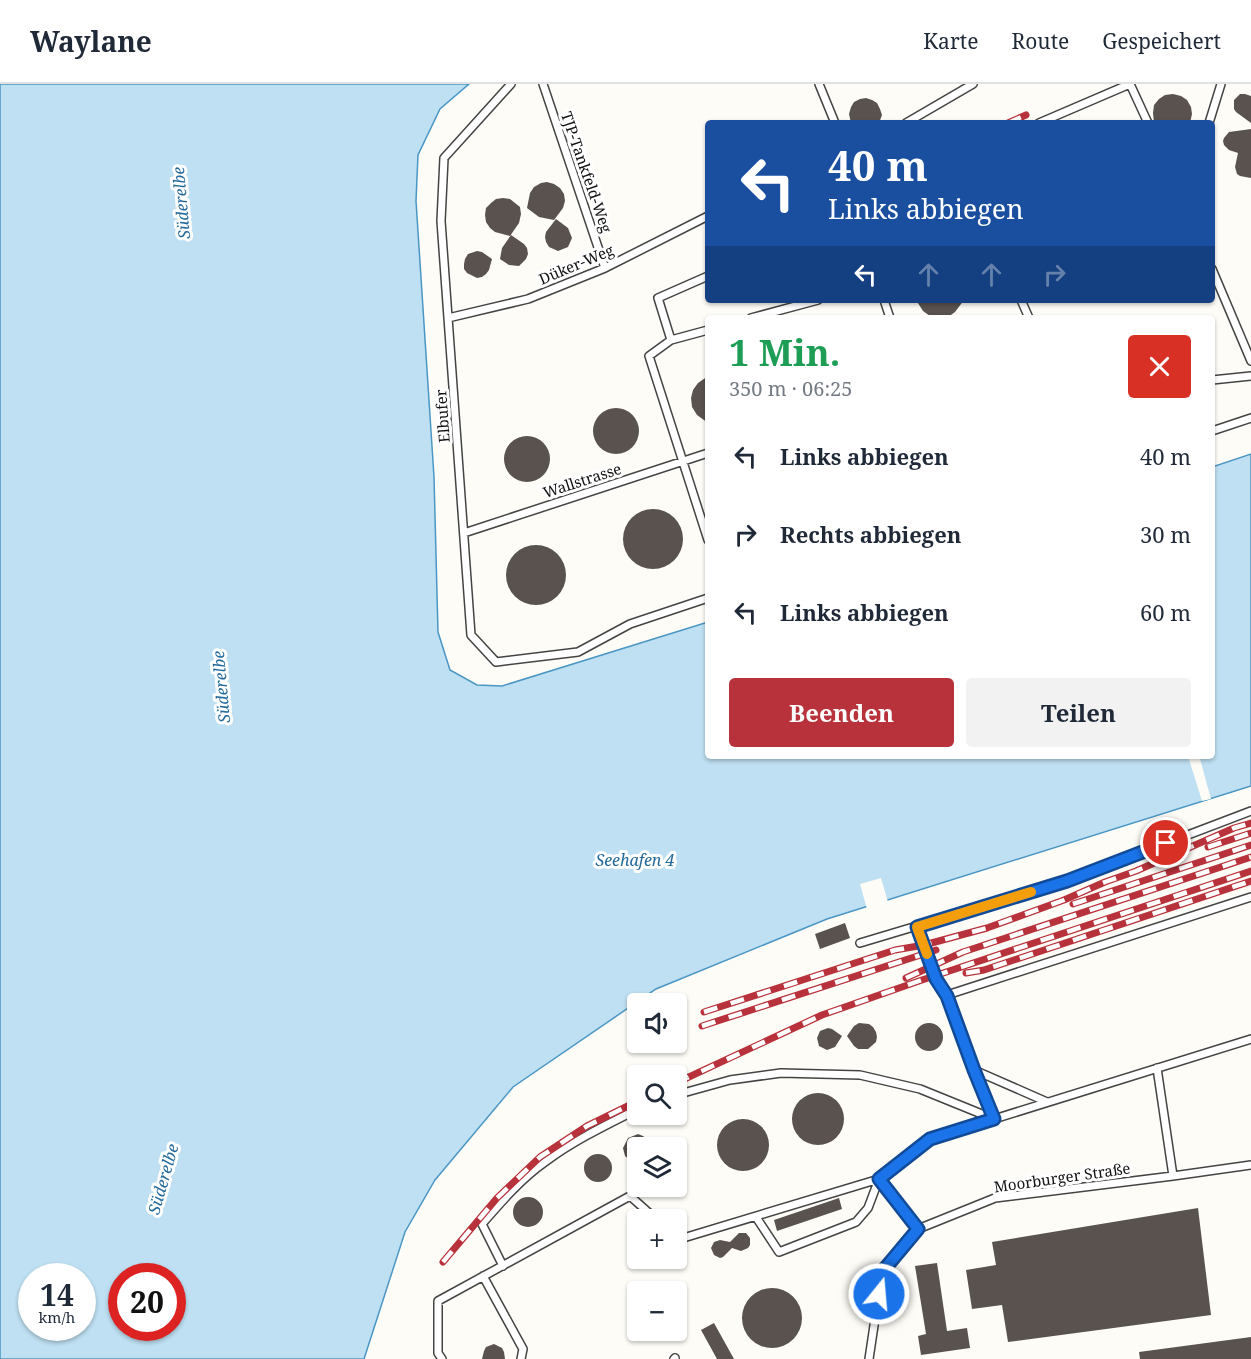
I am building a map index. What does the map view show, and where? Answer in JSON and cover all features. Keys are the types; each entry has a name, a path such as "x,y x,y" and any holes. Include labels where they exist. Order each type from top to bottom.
{"lane":[{"name":"Elbufer","path":"511,84 444,158 441,221 471,635 496,663 578,652 630,624 705,599"},
{"name":"TJP-Tankfeld-Weg","path":"543,84 605,268"},
{"path":"819,84 834,120"},
{"path":"911,120 973,84"},
{"path":"1046,120 1130,84 1147,120"},
{"path":"1210,120 1221,84"},
{"name":"Düker-Weg","path":"448,318 528,299 605,268 705,219"},
{"path":"1215,276 1251,361"},
{"path":"671,340 658,298 705,277"},
{"path":"763,315 807,303"},
{"path":"705,331 671,340 649,356 705,531"},
{"path":"1215,380 1251,376"},
{"path":"1215,430 1251,418"},
{"name":"Wallstrasse","path":"464,533 705,454"},
{"path":"860,943 1067,881 1251,811"},
{"path":"947,996 1251,897"},
{"path":"917,927 936,979 947,996 994,1119"},
{"path":"687,1237 879,1179 930,1139 1251,1039"},
{"path":"1157,1068 1173,1176"},
{"path":"974,1070 1047,1102"},
{"path":"687,1092 730,1080 781,1072 860,1075 920,1089 994,1119"},
{"path":"503,1266 482,1224 501,1202 544,1163 591,1132 627,1114"},
{"name":"Moorburger Straße","path":"869,1359 882,1272 918,1229 995,1198 1251,1165"},
{"path":"756,1216 779,1252 856,1222 868,1208 879,1179"},
{"path":"879,1179 918,1229"},
{"path":"442,1359 438,1353 438,1301 630,1196 645,1209"},
{"path":"483,1276 523,1348 521,1359"}],"water":[{"path":"0,84 469,84 440,109 418,155 416,201 434,477 438,632 450,670 477,685 502,686 705,623 705,759 1215,759 1215,466 1251,454 1251,786 827,919 650,993 627,993 627,1009 513,1087 435,1180 405,1232 364,1359 0,1359"}],"pier":[{"path":"1189,759 1200,759 1211,799 1202,801"},
{"path":"881,878 888,902 867,909 860,884"}],"building":[{"path":"1173,94 1187,100 1191,107 1191,120 1154,120 1154,105 1165,95"},
{"path":"1240,94 1251,96 1251,123 1234,109 1234,100"},
{"path":"866,98 877,103 882,115 880,120 850,120 851,107 860,99"},
{"path":"1251,129 1251,178 1237,174 1235,167 1238,153 1229,150 1223,141 1229,132"},
{"path":"547,182 560,188 564,194 563,208 554,220 539,217 527,208 530,193 534,187"},
{"path":"496,199 510,199 520,207 519,223 510,236 495,232 486,222 486,208"},
{"path":"556,219 568,228 572,238 568,247 558,251 549,247 545,237"},
{"path":"511,235 527,248 526,259 519,266 509,265 500,259 502,248"},
{"path":"477,251 492,259 486,274 477,278 467,273 464,264 468,254"},
{"path":"918,303 962,303 951,315 929,315"},
{"path":"705,378 705,421 697,415 692,407 693,390"},
{"path":"616,408 632,415 639,431 632,447 616,454 600,447 593,431 600,415"},
{"path":"527,436 543,443 550,459 543,475 527,482 511,475 504,459 511,443"},
{"path":"653,509 674,518 683,539 674,560 653,569 632,560 623,539 632,518"},
{"path":"536,545 557,554 566,575 557,596 536,605 515,596 506,575 515,554"},
{"path":"845,923 850,938 820,949 815,934"},
{"path":"859,1023 869,1024 876,1032 876,1042 868,1049 858,1049 847,1036"},
{"path":"929,1023 939,1027 943,1037 939,1047 929,1051 919,1047 915,1037 919,1027"},
{"path":"828,1028 842,1036 835,1047 827,1050 819,1046 817,1038 820,1031"},
{"path":"818,1093 832,1097 840,1105 844,1119 840,1133 832,1141 818,1145 804,1141 796,1133 792,1119 796,1105 804,1097"},
{"path":"738,1119 748,1119 757,1123 765,1131 769,1145 765,1159 757,1167 748,1171 738,1171 729,1167 721,1159 717,1150 717,1140 721,1131 729,1123"},
{"path":"627,1140 627,1158 625,1156 623,1148"},
{"path":"598,1154 608,1158 612,1168 608,1178 598,1182 588,1178 584,1168 588,1158"},
{"path":"528,1197 539,1201 543,1212 539,1223 528,1227 517,1223 513,1212 517,1201"},
{"path":"839,1198 842,1209 777,1231 774,1220"},
{"path":"1198,1208 1211,1315 1008,1342 1002,1305 972,1309 966,1270 996,1265 992,1242"},
{"path":"739,1233 746,1233 750,1238 748,1248 741,1251 732,1248 720,1258 714,1255 711,1248 714,1242 720,1240 730,1242"},
{"path":"937,1263 947,1331 967,1328 970,1348 921,1355 918,1336 926,1334 915,1266"},
{"path":"772,1288 789,1293 797,1301 802,1318 797,1335 789,1343 772,1348 755,1343 747,1335 742,1318 747,1301 755,1293"},
{"path":"714,1323 734,1359 717,1359 701,1330"},
{"path":"1251,1337 1251,1359 1140,1359 1139,1352"},
{"path":"494,1344 502,1348 505,1359 482,1359 486,1347"}],"railway":[{"path":"1015,120 1026,115"},
{"path":"704,1012 895,950 924,945 987,928 1064,900 1234,828 1251,823"},
{"path":"1208,847 1251,833"},
{"path":"1073,904 1251,845"},
{"path":"906,978 963,952 1251,857"},
{"path":"687,1078 822,1015 1251,871"},
{"path":"966,973 984,970 1251,881"},
{"path":"702,1026 936,950"},
{"path":"443,1262 497,1198 540,1157 587,1126 627,1106"}],"slow traffic":[{"path":"927,954 917,927 1031,892"}],"route":[{"path":"879,1294 882,1272 918,1229 879,1179 930,1139 994,1119 947,996 936,979 917,927 1067,881 1166,843"}],"water label":[{"name":"Süderelbe","path":"181,203"},
{"name":"Süderelbe","path":"221,687"},
{"name":"Seehafen 4","path":"635,860"},
{"name":"Süderelbe","path":"163,1179"}]}
